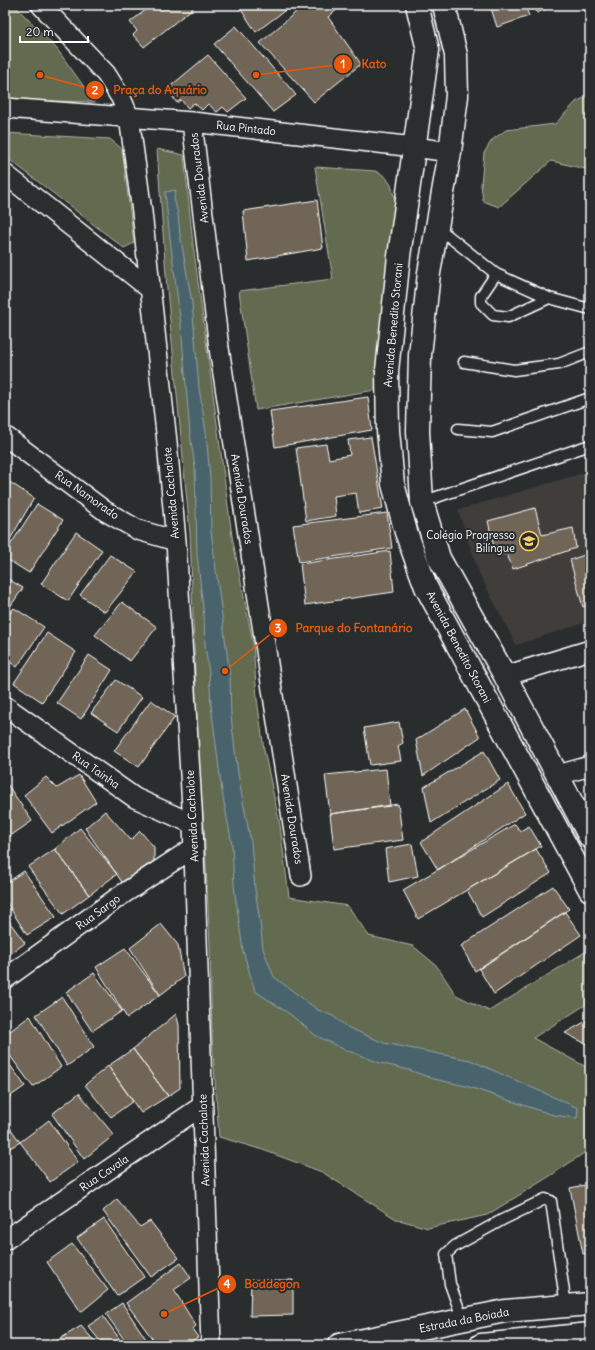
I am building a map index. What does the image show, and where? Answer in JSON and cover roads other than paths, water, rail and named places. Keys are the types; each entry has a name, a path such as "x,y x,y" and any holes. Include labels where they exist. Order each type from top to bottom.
{"main road":[{"name":"Avenida Benedito Storani","path":"417,5 428,50 399,256 387,371 388,431 393,484 406,532 426,587 590,890"},
{"path":"444,5 456,55 457,96 450,152 429,273 420,355 418,431 422,502 439,558 505,676 590,837"},
{"name":"Estrada da Boiada","path":"339,1345 505,1311 590,1304"},
{"path":"481,1345 590,1334"}],"street":[{"name":"Avenida Cachalote","path":"41,5 106,74 121,98 129,117 142,212 167,442 176,541 193,824 211,1345"},
{"name":"Rua Pintado","path":"5,108 192,122 450,152"},
{"name":"Avenida Dourados","path":"192,122 219,348 301,876"},
{"path":"5,174 150,289"},
{"name":"Rua Namorado","path":"5,436 105,511 138,530 176,541"},
{"path":"505,676 590,650"},
{"name":"Rua Tainha","path":"9,715 134,798 193,824"},
{"path":"558,775 590,766"},
{"name":"Rua Sargo","path":"5,979 117,898 194,848"},
{"name":"Rua Cavala","path":"5,1240 202,1106"}],"lane":[{"path":"437,227 496,274 550,298 590,309"},
{"path":"496,274 481,296 481,303 493,315 508,317 550,298"},
{"path":"464,362 514,370 559,364 590,352"},
{"path":"458,429 492,432 590,398"},
{"path":"422,502 590,445"},
{"path":"463,1320 450,1284 446,1254 455,1246 502,1220 545,1199 551,1201 566,1306"}],"water":[{"path":"176,190 174,198 178,214 192,303 199,388 206,432 210,478 211,531 230,676 231,716 236,759 251,842 255,889 263,949 274,977 318,1010 333,1016 347,1027 384,1043 470,1060 578,1108 577,1118 553,1115 466,1086 434,1079 409,1070 380,1063 341,1048 315,1035 291,1015 255,991 243,951 234,886 232,844 222,792 205,646 204,617 197,554 195,467 190,434 181,326 165,192"}],"place":[{"name":"Praça do Aquário","path":"40,75"},
{"name":"Kato","path":"256,75"},
{"name":"Colégio Progresso Bilíngue","path":"529,541"},
{"name":"Parque do Fontanário","path":"225,671"},
{"name":"Boddegon","path":"164,1314"}]}
